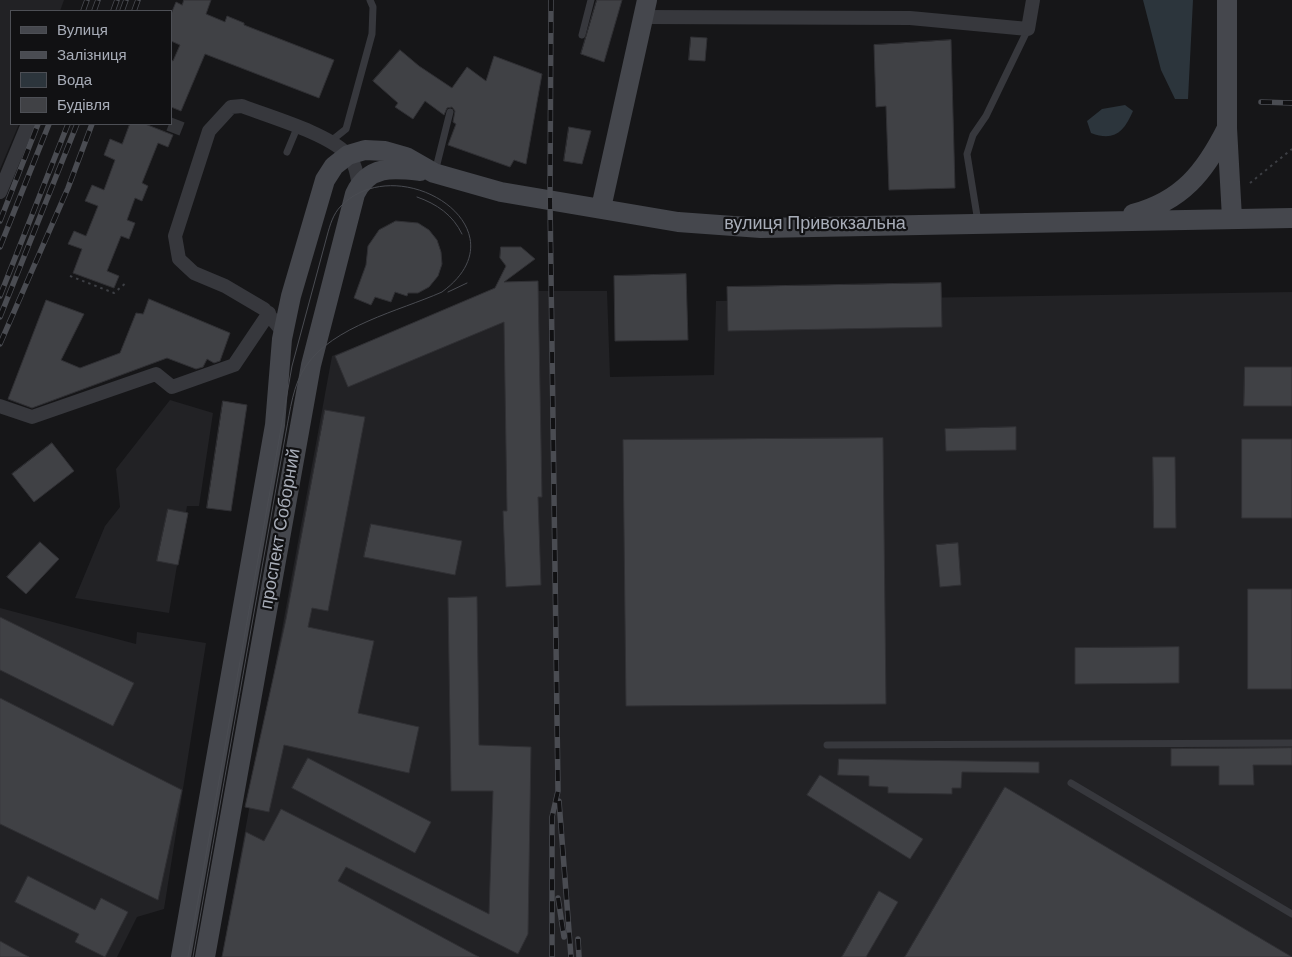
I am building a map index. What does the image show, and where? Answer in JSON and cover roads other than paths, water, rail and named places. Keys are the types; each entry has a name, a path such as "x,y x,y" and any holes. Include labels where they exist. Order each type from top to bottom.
{"main road":[{"path":"1227,0 1227,128 1232,218"},
{"path":"600,208 645,4"},
{"path":"1111,220 1146,210 1186,189 1204,169 1227,128"},
{"name":"вулиця Привокзальна","path":"348,154 365,150 385,151 406,157 434,172 501,192 678,222 761,228 1292,218"},
{"name":"проспект Соборний","path":"181,957 275,425 283,332 326,180 334,166 348,154"},
{"path":"360,186 372,173 382,169 393,168 434,172"},
{"name":"проспект Соборний","path":"205,957 311,365 360,186"},
{"path":"281,360 297,367 311,365"}],"street":[{"path":"645,4 910,18 1028,29 1033,0"},
{"path":"283,332 269,313 225,286 194,273 179,260 175,236 209,131 225,111 231,107 242,106 331,141 348,154 356,170 360,186"},
{"path":"0,192 28,125"},
{"path":"0,406 32,417 156,374 172,387 234,365 269,313"}],"lane":[{"path":"331,141 346,128 372,34 373,7 370,0"},
{"path":"582,35 591,0"},
{"path":"978,223 967,154 968,146 998,94 1028,29"},
{"path":"434,172 450,112"},
{"path":"287,152 297,128"},
{"path":"827,745 1292,743"},
{"path":"1070,783 1292,914"}],"water":[{"path":"1143,0 1193,0 1188,99 1175,99 1161,70"},
{"path":"1125,105 1133,111 1122,130 1112,136 1099,136 1091,133 1087,121 1102,109"}],"tunnel":[{"path":"172,125 187,131"}],"tram line":[{"path":"188,957 292,366 329,228 338,209 366,190 393,186 421,191 445,203 463,222 471,244 465,268 442,292 368,321 333,340 318,352 306,366 295,389 193,957"},
{"path":"417,197 444,211 454,221 462,234"},
{"path":"448,292 467,283"}],"railway":[{"path":"83,10 87,0"},
{"path":"94,10 98,0"},
{"path":"113,10 117,0"},
{"path":"122,10 126,0"},
{"path":"134,10 138,0"},
{"path":"551,0 550,200 558,791 552,817 552,957"},
{"path":"1261,102 1292,103"},
{"path":"0,221 38,125"},
{"path":"0,247 49,125"},
{"path":"0,296 68,125"},
{"path":"0,317 77,125"},
{"path":"0,344 68,188 92,125"},
{"path":"559,801 571,957"},
{"path":"558,898 564,937"},
{"path":"578,939 579,957"}]}
